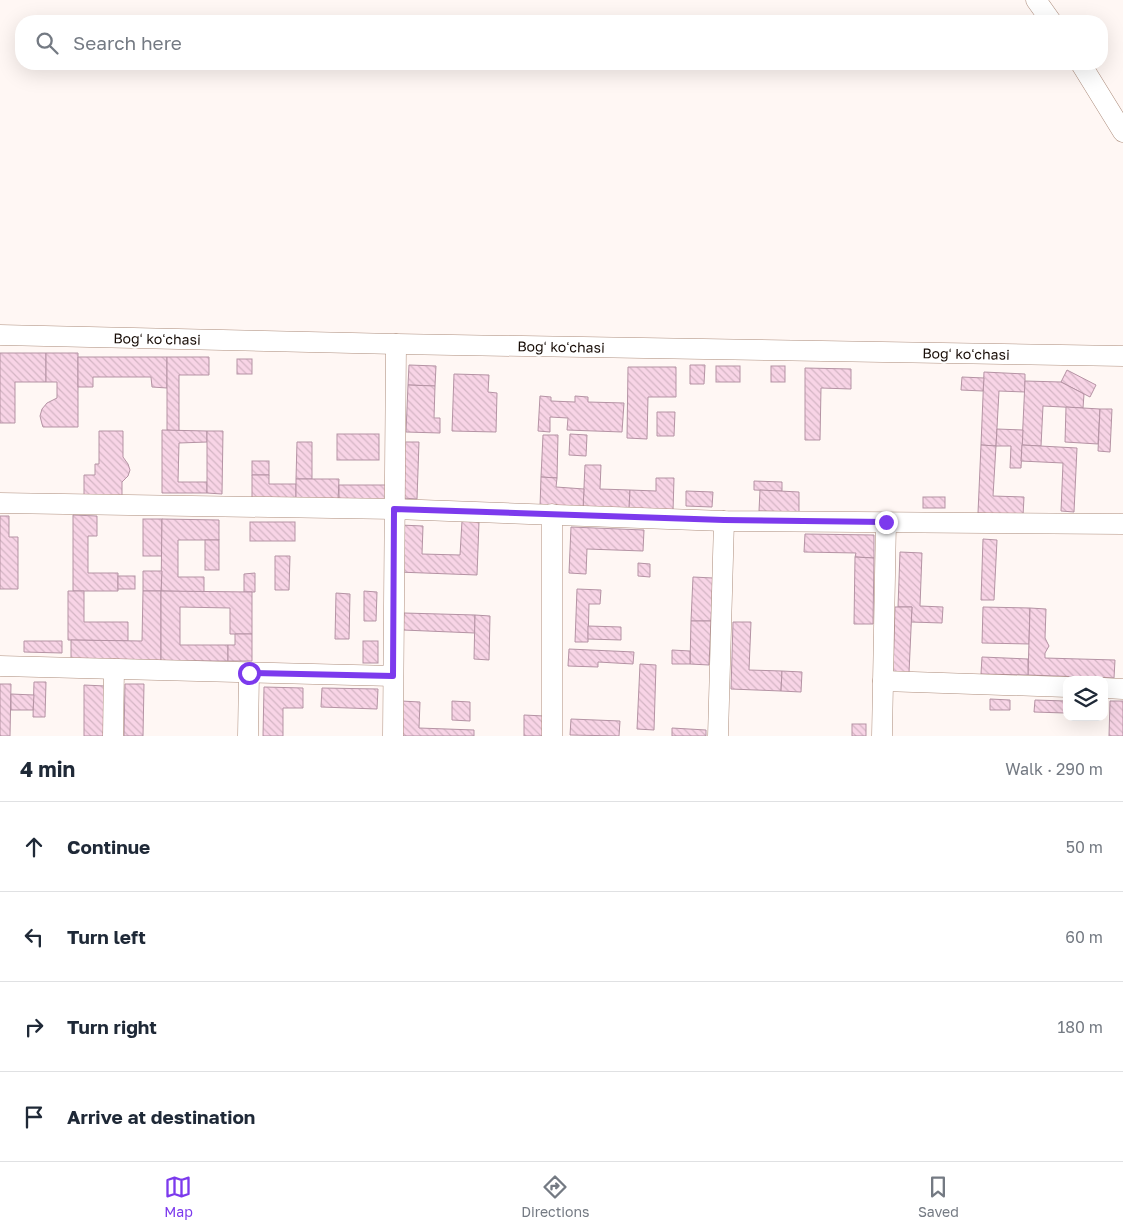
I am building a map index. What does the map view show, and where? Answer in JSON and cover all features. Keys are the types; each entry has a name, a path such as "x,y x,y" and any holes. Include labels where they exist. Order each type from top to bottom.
{"street":[{"path":"1036,0 1047,15"},
{"path":"1085,70 1123,132"},
{"name":"Bogʻ koʻchasi","path":"0,335 396,344 1123,356"},
{"path":"393,736 396,344"},
{"path":"0,503 394,509 724,520 1123,524"},
{"path":"552,514 552,736"},
{"path":"718,736 724,520"},
{"path":"882,736 886,522"},
{"path":"0,666 393,676"},
{"path":"113,736 114,669"},
{"path":"248,736 249,673"},
{"path":"883,681 1063,687"},
{"path":"1108,688 1123,689"}],"building":[{"path":"0,353 46,353 46,382 15,382 15,423 0,423"},
{"path":"46,353 78,353 78,427 43,427 40,416 42,409 47,403 57,398 57,382 46,382"},
{"path":"78,357 167,357 167,388 152,387 151,377 93,377 93,387 78,387"},
{"path":"167,357 209,357 209,375 179,375 179,431 167,430"},
{"path":"237,359 252,359 252,374 237,374"},
{"path":"409,365 436,366 435,386 408,385"},
{"path":"690,365 705,365 704,384 690,384"},
{"path":"716,366 740,366 740,382 716,382"},
{"path":"771,366 785,366 785,382 771,382"},
{"path":"628,367 676,367 676,397 648,397 647,439 627,438"},
{"path":"805,368 851,369 851,389 821,388 820,440 805,440"},
{"path":"1067,370 1096,385 1090,397 1061,382"},
{"path":"984,372 1025,374 1025,392 999,391 996,446 981,445"},
{"path":"454,374 489,375 488,392 497,393 496,432 452,431"},
{"path":"962,377 984,378 983,391 961,390"},
{"path":"1025,381 1061,382 1084,394 1083,408 1043,406 1041,446 1022,445"},
{"path":"408,385 435,386 434,418 440,418 440,433 406,432"},
{"path":"540,396 551,397 551,401 575,402 575,396 588,397 588,402 624,403 622,432 567,430 568,418 550,417 550,432 538,431"},
{"path":"1066,407 1100,409 1098,444 1065,442"},
{"path":"1100,409 1112,409 1110,452 1098,451"},
{"path":"657,412 675,412 674,436 657,436"},
{"path":"997,429 1023,430 1021,468 1010,468 1011,446 996,446"},
{"path":"162,430 207,431 207,442 179,443 178,482 207,482 207,493 162,493"},
{"path":"99,431 123,431 123,457 130,470 128,476 122,482 122,497 84,497 84,475 95,475 95,464 99,464"},
{"path":"207,431 223,431 222,494 207,493"},
{"path":"337,434 379,434 379,460 337,460"},
{"path":"570,434 587,435 586,456 569,455"},
{"path":"543,435 558,435 557,478 541,477"},
{"path":"297,442 312,442 312,479 296,479"},
{"path":"405,442 419,442 417,499 402,498"},
{"path":"981,445 996,446 993,496 1024,497 1023,516 978,513"},
{"path":"1022,445 1077,448 1074,512 1061,511 1063,463 1021,461"},
{"path":"252,461 269,461 269,475 252,475"},
{"path":"585,465 601,465 600,489 630,490 629,510 583,509"},
{"path":"252,475 269,475 269,484 296,484 296,501 252,501"},
{"path":"541,477 557,478 556,487 584,489 583,509 540,507"},
{"path":"656,478 674,478 673,512 629,510 630,490 656,491"},
{"path":"296,479 339,479 338,501 296,501"},
{"path":"754,481 782,482 782,491 754,490"},
{"path":"339,485 387,485 387,503 339,502"},
{"path":"760,490 799,492 799,512 759,511"},
{"path":"686,491 713,492 712,507 686,506"},
{"path":"923,497 945,497 945,508 923,508"},
{"path":"73,515 97,516 97,536 88,536 88,573 118,573 118,591 73,591"},
{"path":"0,516 9,516 9,537 18,537 18,589 0,589"},
{"path":"143,519 162,519 162,556 143,556"},
{"path":"162,519 219,520 219,540 178,540 178,577 204,577 204,592 161,591"},
{"path":"462,521 479,522 477,575 398,572 400,525 423,526 422,554 460,555"},
{"path":"250,522 295,522 295,541 250,541"},
{"path":"571,527 644,530 643,551 587,549 586,574 569,573"},
{"path":"805,534 874,535 874,558 855,557 856,553 804,552"},
{"path":"983,539 997,540 994,600 981,600"},
{"path":"205,540 219,540 219,570 205,570"},
{"path":"900,552 922,553 920,606 943,607 942,623 911,622 912,607 898,607"},
{"path":"275,556 290,556 289,590 275,590"},
{"path":"855,557 874,558 873,624 854,624"},
{"path":"638,563 650,564 650,577 638,576"},
{"path":"143,571 162,571 161,591 143,591"},
{"path":"255,573 255,592 244,592 244,574"},
{"path":"118,576 135,576 135,589 118,589"},
{"path":"693,577 713,578 711,621 691,621"},
{"path":"577,589 601,590 600,604 589,604 588,642 575,642"},
{"path":"68,591 84,591 84,622 128,622 128,641 68,640"},
{"path":"143,591 161,591 161,661 71,660 71,640 142,641"},
{"path":"161,591 252,592 252,634 230,634 230,608 180,607 180,645 228,645 228,661 161,661"},
{"path":"364,591 377,592 376,621 364,621"},
{"path":"336,593 350,594 349,639 335,639"},
{"path":"895,607 912,607 909,673 893,673"},
{"path":"983,607 1030,608 1029,644 982,643"},
{"path":"1030,608 1046,609 1045,638 1049,646 1045,653 1045,658 1115,660 1114,678 1108,678 1108,676 1028,675"},
{"path":"404,613 475,615 475,633 403,630"},
{"path":"475,615 490,616 489,660 474,659"},
{"path":"691,621 711,621 709,665 690,664"},
{"path":"733,622 751,622 749,670 782,671 781,691 731,689"},
{"path":"588,626 621,627 621,640 588,639"},
{"path":"235,634 252,634 252,661 228,661 228,645 235,645"},
{"path":"24,641 62,641 62,653 24,652"},
{"path":"363,641 378,641 378,663 363,663"},
{"path":"569,649 634,652 633,664 598,662 598,667 568,666"},
{"path":"672,650 690,651 690,664 672,664"},
{"path":"982,657 1028,659 1028,675 981,674"},
{"path":"640,664 656,665 654,730 637,729"},
{"path":"782,671 802,672 801,692 781,691"},
{"path":"34,682 46,682 45,717 33,717"},
{"path":"0,684 11,684 10,736 0,736"},
{"path":"125,684 144,684 143,736 124,736"},
{"path":"84,685 105,686 104,736 84,736"},
{"path":"264,687 303,688 303,708 283,708 283,736 263,736"},
{"path":"322,688 378,689 377,709 321,707"},
{"path":"11,694 34,695 33,710 11,710"},
{"path":"990,699 1010,700 1010,710 990,710"},
{"path":"1035,700 1063,701 1063,713 1034,712"},
{"path":"401,701 420,702 419,728 474,730 474,736 400,736"},
{"path":"452,701 470,702 470,721 452,720"},
{"path":"1110,701 1123,701 1123,736 1109,736"},
{"path":"524,715 544,716 543,736 524,736"},
{"path":"571,719 620,721 619,736 570,735"},
{"path":"852,724 866,724 866,736 852,736"},
{"path":"672,728 706,730 706,736 672,736"}],"route":[{"path":"249,673 393,676 394,509 724,520 886,522"}]}
